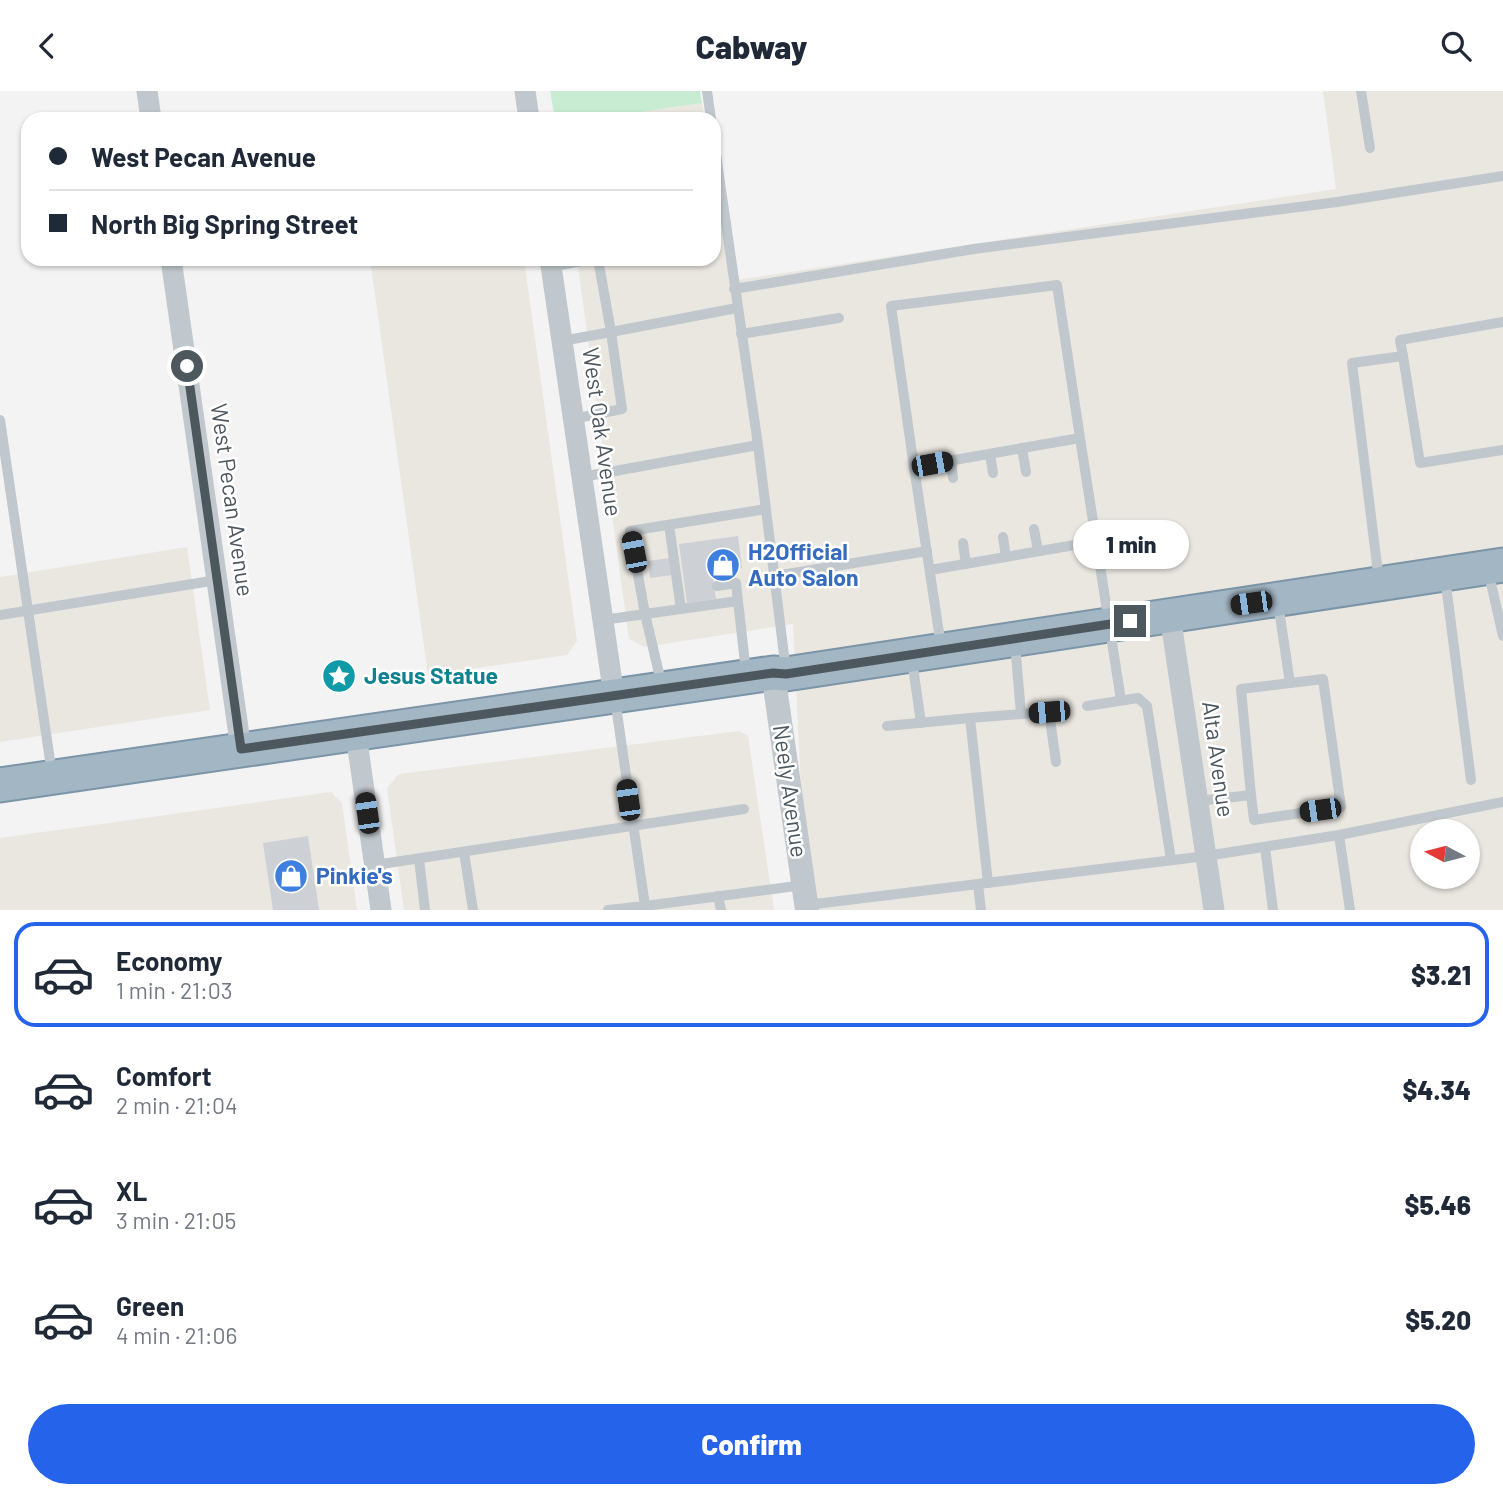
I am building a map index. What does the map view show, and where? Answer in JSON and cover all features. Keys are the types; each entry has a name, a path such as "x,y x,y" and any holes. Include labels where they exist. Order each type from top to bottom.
{"highway":[{"path":"0,785 769,675 1495,566"}],"street":[{"path":"147,91 150,112"},
{"path":"525,91 528,112"},
{"name":"West Pecan Avenue","path":"172,266 241,749"},
{"name":"West Oak Avenue","path":"550,266 614,696"},
{"name":"Alta Avenue","path":"1170,615 1214,910"},
{"name":"Neely Avenue","path":"769,675 806,900"},
{"path":"356,734 382,910"}],"lane":[{"path":"707,91 710,112"},
{"path":"1361,91 1370,148"},
{"path":"734,289 974,249 1337,202 1503,177"},
{"path":"721,193 775,576 769,675"},
{"path":"573,419 622,409 599,266"},
{"path":"921,723 930,570 891,306 1057,285 1121,701"},
{"path":"562,341 737,307"},
{"path":"741,334 839,318"},
{"path":"1503,322 1400,340 1420,463 1503,450"},
{"path":"1380,584 1352,363 1403,356"},
{"path":"0,420 52,777"},
{"path":"914,467 1080,438"},
{"path":"582,477 758,445"},
{"path":"1022,448 1026,472"},
{"path":"990,454 993,473"},
{"path":"951,461 953,478"},
{"path":"662,689 630,531 766,509"},
{"path":"669,525 681,593 681,609"},
{"path":"1034,529 1038,551"},
{"path":"1003,537 1006,557"},
{"path":"930,570 1098,541"},
{"path":"963,543 966,563"},
{"path":"775,576 928,551"},
{"path":"1495,566 1503,636"},
{"path":"1445,574 1471,780"},
{"path":"0,615 217,580"},
{"path":"717,586 736,583 738,601 769,675"},
{"path":"1278,599 1290,683"},
{"path":"603,620 738,601"},
{"path":"1014,638 1021,714"},
{"path":"1323,679 1341,807 1254,820 1251,795 1241,689 1323,679"},
{"path":"614,696 645,906"},
{"path":"1087,706 1138,698 1147,706 1171,860"},
{"path":"887,726 1049,712 1056,762"},
{"path":"971,718 983,883 981,910"},
{"path":"1198,801 1251,795"},
{"path":"608,910 660,907 718,896 806,900 983,883 1265,847 1503,802"},
{"path":"375,865 744,809"},
{"path":"1339,835 1350,910"},
{"path":"1265,847 1273,910"},
{"path":"464,852 473,910"},
{"path":"419,859 425,910"},
{"path":"718,896 720,910"}],"shaded area":[{"path":"1323,91 1503,91 1503,910 807,910 793,624 645,647 629,639 578,266 721,266 721,224 730,281 1336,189"},
{"path":"702,103 704,112 640,112"},
{"path":"371,266 525,266 577,641 567,655 428,675"},
{"path":"187,547 210,710 0,742 0,577"},
{"path":"739,731 748,736 774,910 404,910 387,788 399,774"},
{"path":"331,792 342,803 357,910 0,910 0,838"}],"green space":[{"path":"550,91 700,91 702,103 640,112 554,112"}],"building":[{"path":"738,536 742,568 712,572 716,599 687,603 679,544"},
{"path":"670,558 672,575 650,578 648,561"},
{"name":"Pinkie's","path":"308,836 319,910 273,910 263,843"}],"place":[{"name":"H2Official Auto Salon","path":"723,565"},
{"name":"Jesus Statue","path":"339,676"},
{"name":"Pinkie's","path":"291,876"}],"route":[{"path":"187,366 241,749 773,673 786,674 1130,621"}]}
